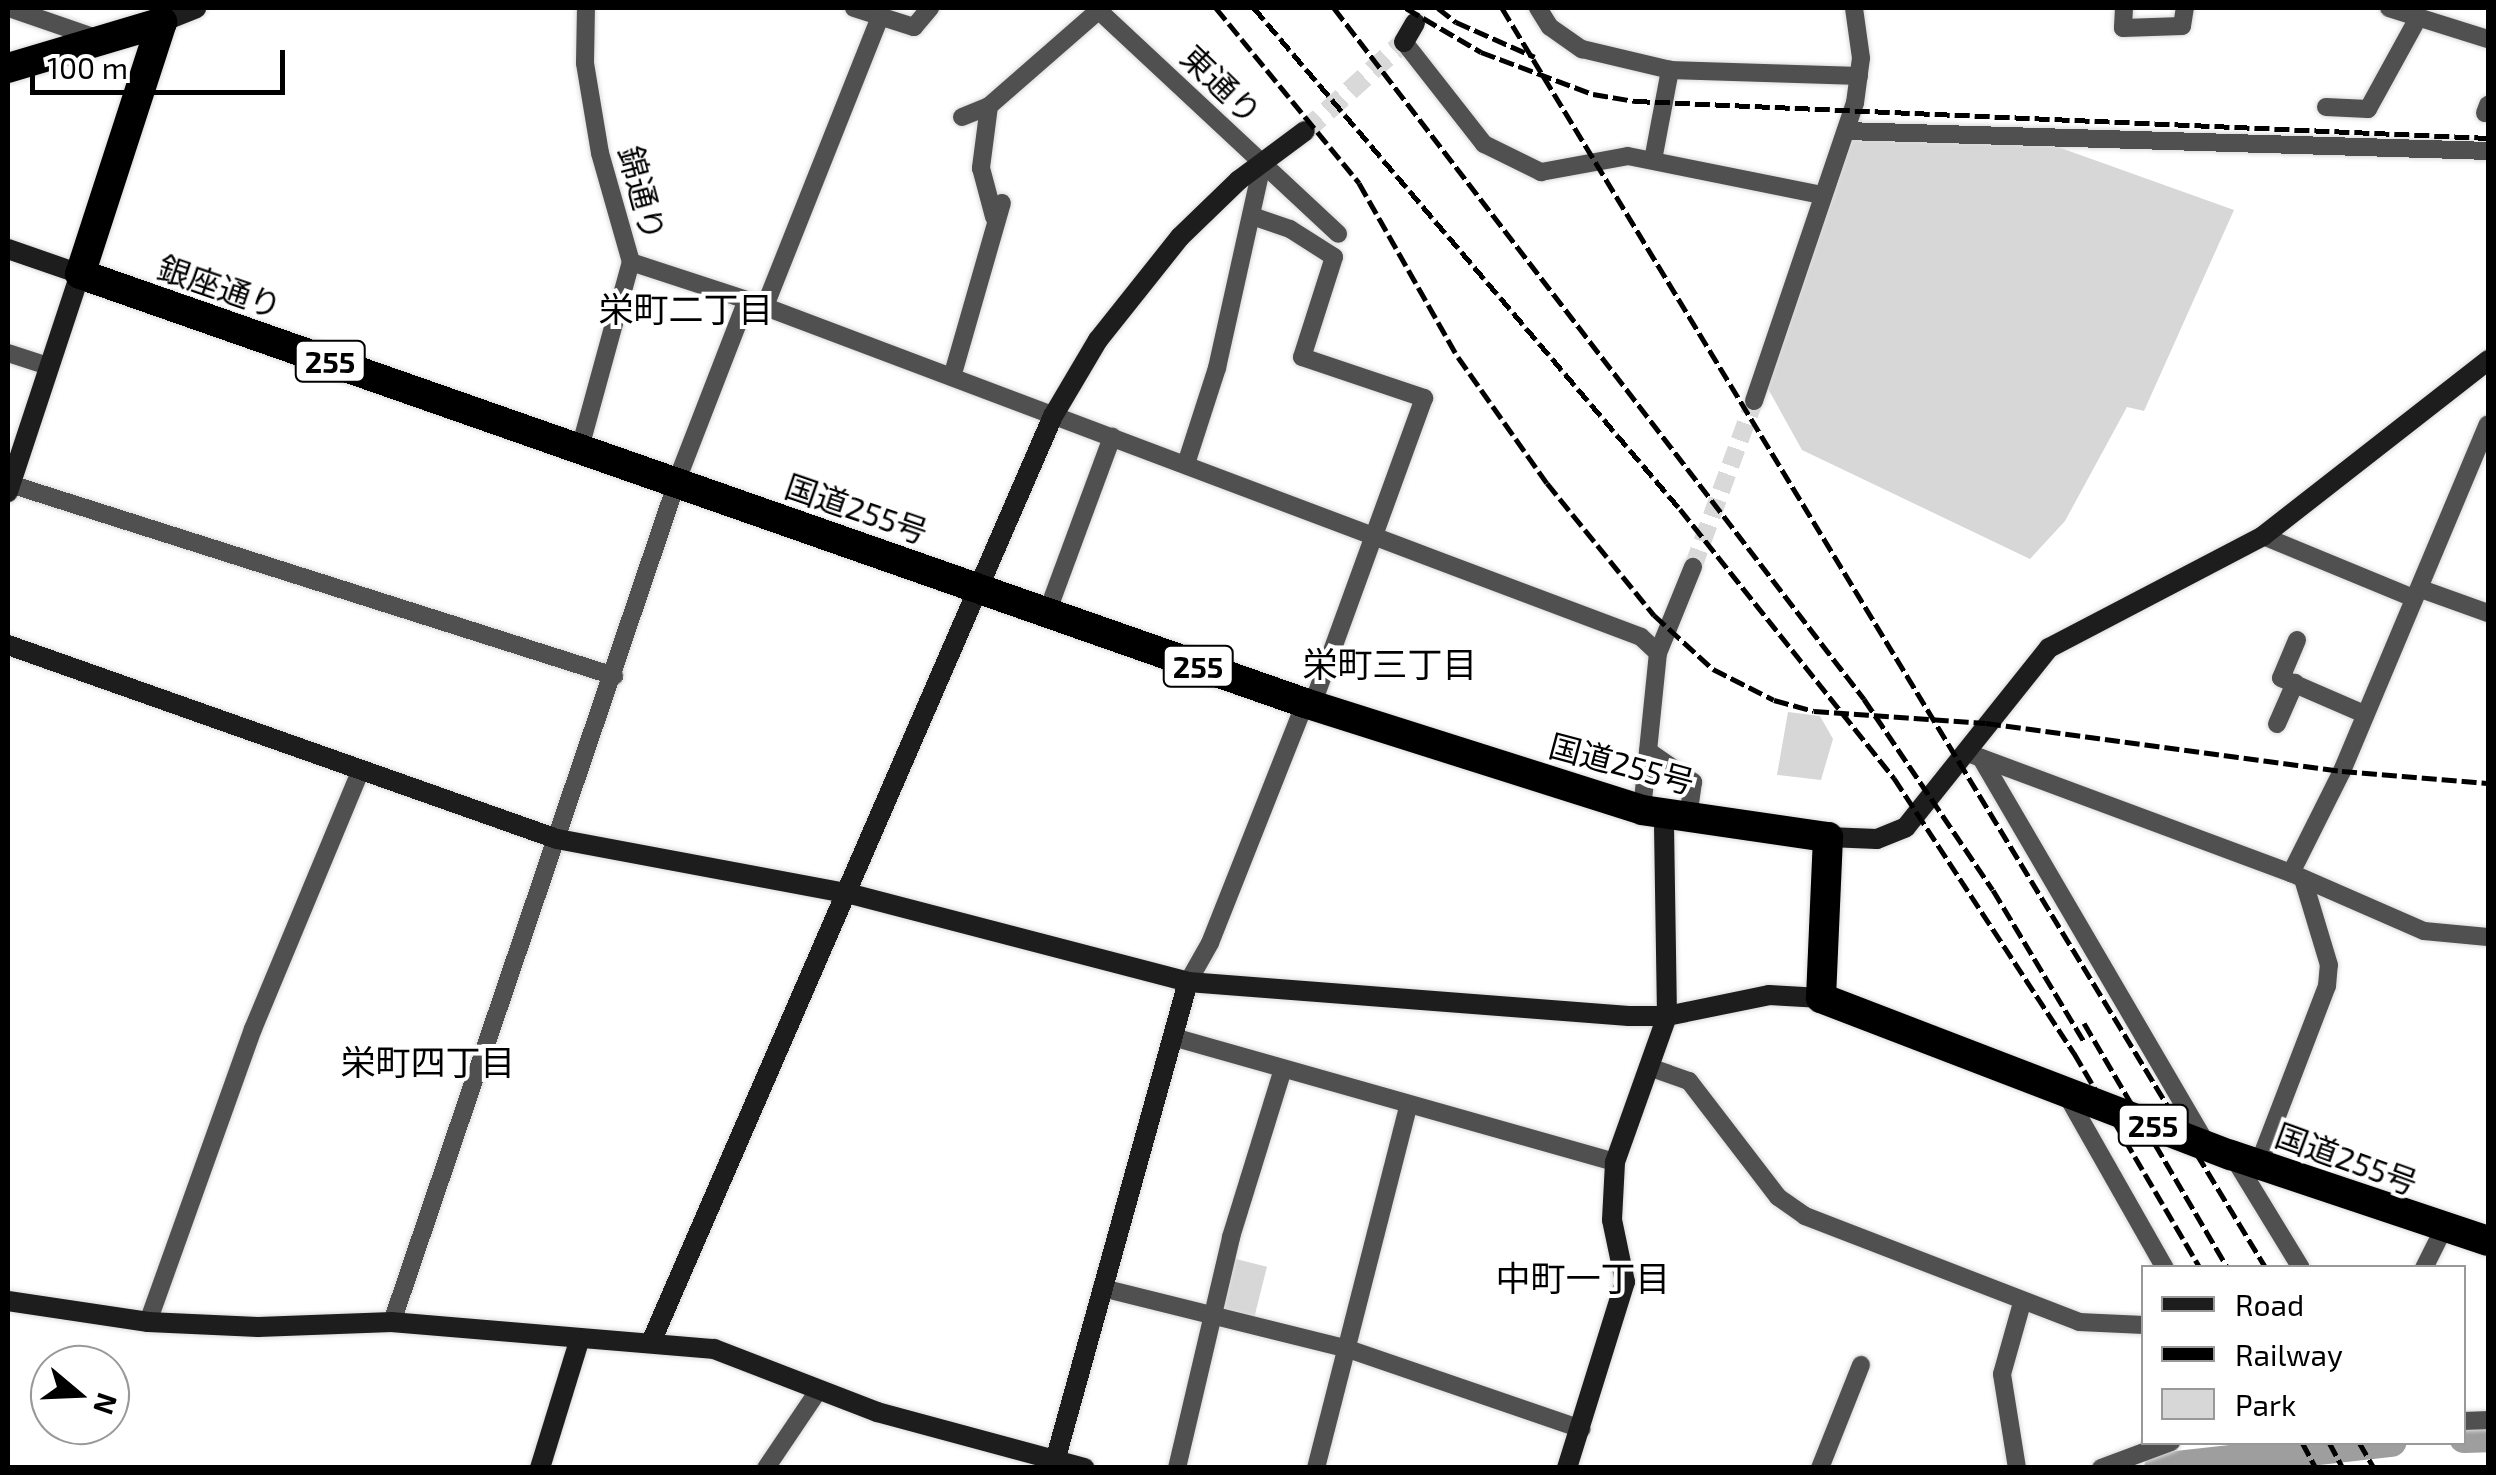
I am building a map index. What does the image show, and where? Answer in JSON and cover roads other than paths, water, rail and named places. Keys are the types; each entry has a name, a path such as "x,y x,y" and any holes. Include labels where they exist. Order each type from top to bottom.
{"highway":[{"path":"8,68 101,40 163,15"},
{"path":"80,274 163,15"},
{"name":"銀座通り","path":"80,274 580,448"},
{"name":"国道255号","path":"580,448 1309,704 1665,814 1828,838"},
{"path":"1821,998 1828,838"},
{"name":"国道255号","path":"1821,998 2233,1155 2442,1230 2488,1241"}],"street":[{"path":"9,8 101,40"},
{"path":"163,15 196,8"},
{"name":"錦通り","path":"580,448 631,262 599,148 584,63 586,8"},
{"path":"854,8 914,27 930,8"},
{"path":"1538,8 1550,27 1582,49 1670,70 1860,76"},
{"path":"1754,401 1846,131 1860,76 1854,8"},
{"path":"2124,8 2123,28 2182,26 2185,8"},
{"path":"2389,8 2488,39"},
{"path":"962,118 989,106 1097,9"},
{"name":"東通り","path":"1097,9 1338,234"},
{"path":"392,1322 614,676 676,482 880,17"},
{"path":"2326,107 2368,109 2418,18"},
{"path":"1409,32 1484,144 1540,172 1628,156 1822,195"},
{"path":"1653,160 1670,70"},
{"path":"989,106 980,168 995,226"},
{"path":"652,1340 850,894 1053,416 1140,283 1192,226 1305,131"},
{"path":"1846,131 2488,150"},
{"path":"1186,464 1255,217 1262,165"},
{"path":"952,377 1002,203"},
{"path":"1054,1464 1188,982 1210,943 1309,704 1377,535 1424,398 1302,357 1334,258 1290,229 1255,217"},
{"name":"銀座通り","path":"8,249 80,274"},
{"path":"631,262 756,302 1377,535 1640,636 1658,653"},
{"path":"80,274 9,488 614,676"},
{"path":"8,353 48,366"},
{"path":"1828,838 1877,839 1906,827 1975,756 2048,648 2264,536 2488,360"},
{"path":"2233,1155 2327,986 2329,965 2297,876 2488,424"},
{"path":"1048,613 1112,438"},
{"path":"2264,536 2416,593 2488,613"},
{"path":"1567,1468 1625,1282 1612,1220 1615,1162 1667,1016 1665,814 1648,751 1658,653 1693,567"},
{"path":"2298,640 2281,678 2364,714"},
{"path":"8,645 558,839 850,894 1188,982 1447,1007 1667,1016 1769,995 1821,998"},
{"path":"2277,724 2295,684"},
{"path":"1648,751 1693,782 1665,814"},
{"path":"1975,756 2297,876 2424,931 2488,937"},
{"path":"1975,756 2233,1155 2299,1265"},
{"path":"148,1322 253,1030 360,772"},
{"path":"1173,1037 1615,1162"},
{"path":"1649,1067 1689,1081 1778,1198 1805,1216 2022,1303 2080,1322 2141,1324"},
{"path":"1177,1468 1231,1237 1283,1069"},
{"path":"2066,1092 2163,1265"},
{"path":"1316,1468 1408,1106"},
{"path":"2425,1265 2442,1230"},
{"path":"1102,1288 1345,1348 1581,1430"},
{"path":"8,1301 148,1322 277,1327 392,1322 579,1341 652,1340 714,1349 818,1391 1054,1464 1085,1468"},
{"path":"2017,1468 2002,1374 2022,1303"},
{"path":"540,1468 579,1341"},
{"path":"1820,1468 1861,1364"},
{"path":"766,1468 818,1391"},
{"path":"2100,1468 2163,1445"}],"waterway":[{"path":"2466,1438 2488,1437"},
{"path":"2159,1468 2365,1445"}],"tunnel":[{"path":"1305,131 1404,42"},
{"path":"1693,567 1754,401"}],"railway":[{"path":"1216,8 1359,183 1458,357 1547,483 1654,615 1713,669 1774,700 1814,711 1986,723 2342,771 2488,783"},
{"path":"1254,8 1680,509 1894,778 2074,1053 2198,1265"},
{"path":"1334,8 1864,699 1993,890 2085,1043"},
{"path":"1406,8 1481,52 1593,94 1635,101 2488,138"},
{"path":"1438,8 1456,22 1535,57"},
{"path":"1502,8 2264,1265"},
{"path":"2084,1023 2226,1265"},
{"path":"2304,1445 2316,1468"},
{"path":"2331,1445 2343,1468"},
{"path":"2361,1445 2374,1468"}],"district":[{"name":"栄町二丁目","path":"686,308"},
{"name":"栄町三丁目","path":"1390,663"},
{"name":"栄町四丁目","path":"428,1061"},
{"name":"中町一丁目","path":"1583,1277"}]}
